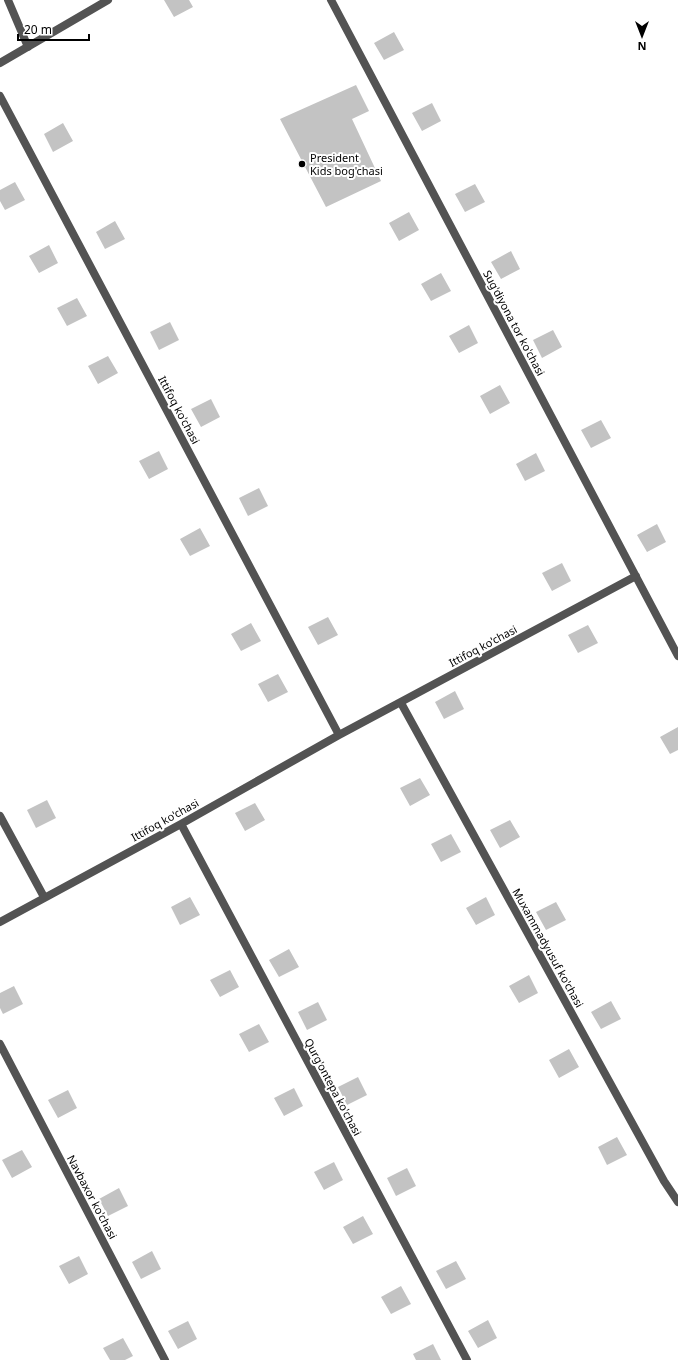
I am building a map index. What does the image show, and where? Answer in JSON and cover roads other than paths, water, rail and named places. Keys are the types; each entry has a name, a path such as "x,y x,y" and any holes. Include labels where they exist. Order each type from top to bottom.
{"street":[{"path":"8,0 28,47"},
{"path":"0,63 108,0"},
{"name":"Sug'diyona tor ko'chasi","path":"331,0 678,656"},
{"name":"Ittifoq ko'chasi","path":"0,96 339,735"},
{"name":"Ittifoq ko'chasi","path":"0,922 181,824 339,735 636,576"},
{"name":"Muxammadyusuf ko'chasi","path":"401,703 664,1181 678,1202"},
{"path":"0,816 44,897"},
{"name":"Qurg'ontepa ko'chasi","path":"181,824 467,1360"},
{"name":"Navbaxor ko'chasi","path":"0,1044 165,1360"}],"place":[{"name":"President Kids bog'chasi","path":"302,164"}]}
